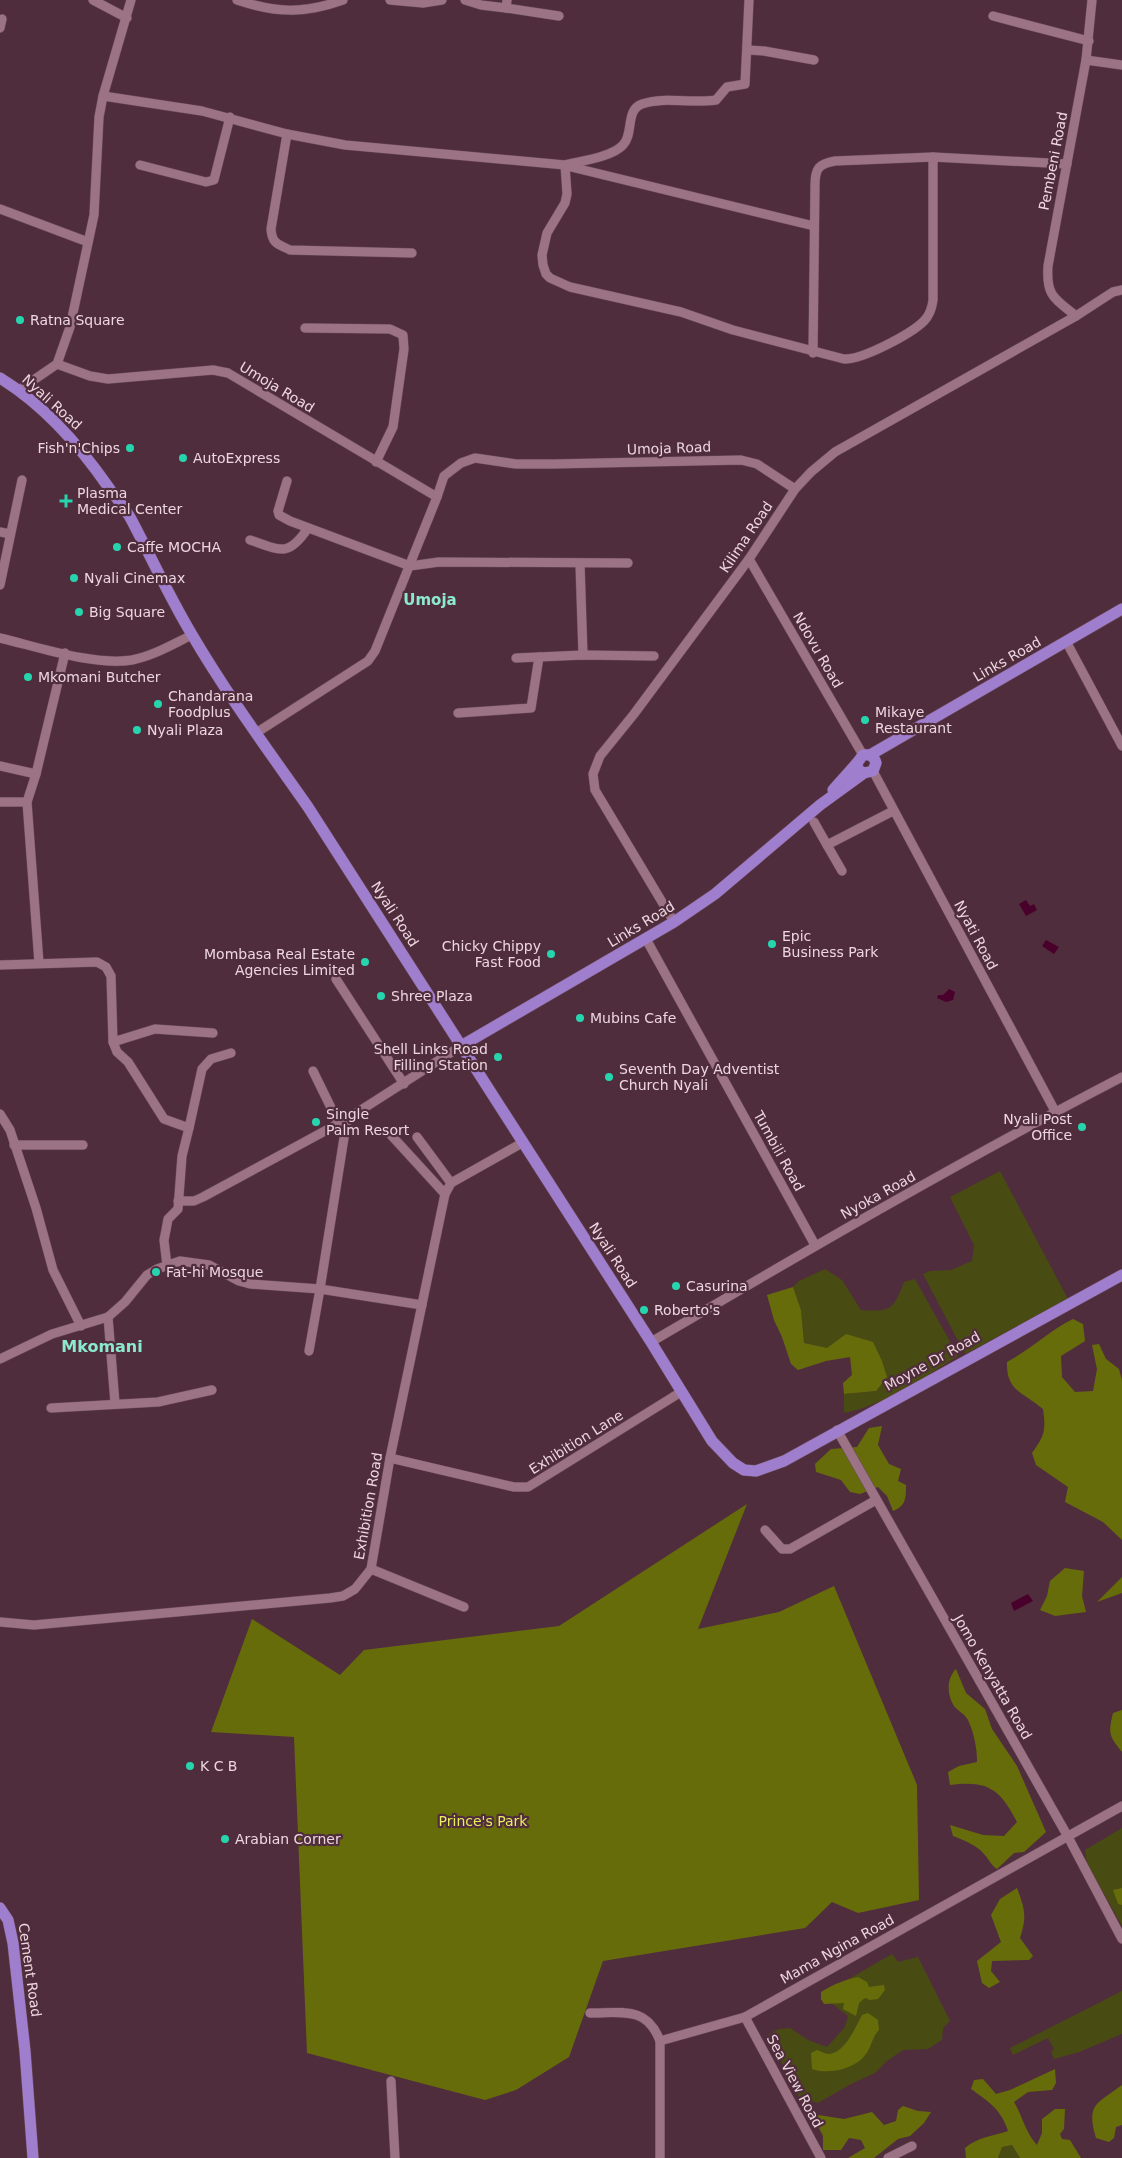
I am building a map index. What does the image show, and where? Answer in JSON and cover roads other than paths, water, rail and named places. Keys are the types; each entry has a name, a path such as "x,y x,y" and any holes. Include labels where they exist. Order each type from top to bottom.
{"main road":[{"name":"Nyali Road","path":"0,378 19,390 71,439 93,464 130,517 154,566 192,635 256,733 308,806 522,1143 652,1342 712,1441 723,1454 744,1470 756,1471"},
{"name":"Links Road","path":"461,1046 646,939 715,894 867,763 907,734 1122,609"},
{"name":"Moyne Dr Road","path":"756,1471 784,1461 1122,1275"},
{"name":"Cement Road","path":"0,1908 8,1920 13,1943 26,2051 33,2158"}],"street":[{"path":"93,0 127,18"},
{"path":"19,390 57,364 70,327 94,216 99,117 103,96 131,0"},
{"path":"237,0 273,9 303,11 343,0"},
{"path":"390,0 423,3 442,0"},
{"path":"465,0 480,5 506,4 559,16"},
{"path":"565,165 595,158 622,146 628,138 632,113 642,104 716,100 727,86 743,86 746,80 749,0"},
{"name":"Pembeni Road","path":"1076,316 1056,300 1047,285 1051,244 1089,41 1092,0"},
{"path":"993,16 1089,41"},
{"path":"748,50 814,60"},
{"path":"1086,60 1122,65"},
{"path":"103,96 171,105 230,117 287,134 376,148 565,165 814,226"},
{"path":"140,165 206,182 214,180 230,117"},
{"path":"287,134 271,229 271,238 276,243 290,250 412,253"},
{"path":"565,165 567,194 565,203 547,233 542,255 546,274 550,278 570,287 681,312 733,330 813,353 854,359 912,330 924,321 931,311 933,300 933,157"},
{"path":"813,353 815,174 818,167 824,163 933,157 1067,164"},
{"path":"0,209 88,242"},
{"name":"Kilima Road","path":"674,922 595,790 594,774 600,756 634,714 749,559 794,489 811,472 835,452 1076,316 1113,292 1122,290"},
{"path":"305,328 390,329 403,335 404,349 394,426 376,462"},
{"name":"Umoja Road","path":"57,364 90,376 108,379 214,370 228,373 437,497"},
{"name":"Umoja Road","path":"256,733 368,661 375,651 410,566 444,476 475,458 516,464 746,461 757,464 794,489"},
{"path":"0,585 22,480"},
{"path":"287,481 278,511 279,515 308,528 410,566 439,562 628,563"},
{"path":"250,540 279,550 287,549 293,547 299,541 308,528"},
{"path":"0,532 10,534"},
{"name":"Ndovu Road","path":"749,559 867,763"},
{"path":"580,564 583,655"},
{"path":"0,638 94,660 117,661 132,660 168,648 192,635"},
{"path":"1066,642 1122,746"},
{"path":"39,963 27,802 36,774 65,653"},
{"path":"516,658 583,655 654,656"},
{"path":"458,713 531,708 539,657"},
{"name":"Nyati Road","path":"867,763 1055,1112"},
{"path":"0,766 36,774"},
{"path":"0,802 27,802"},
{"path":"827,845 893,811"},
{"path":"814,822 842,871"},
{"name":"Tumbili Road","path":"646,939 815,1245"},
{"path":"0,966 97,962 106,967 111,976 113,1042 117,1052 128,1062 164,1119 189,1128"},
{"path":"336,979 404,1084"},
{"path":"113,1042 155,1029 213,1033"},
{"path":"178,1201 194,1201 203,1197 343,1122 461,1046"},
{"path":"167,1266 164,1240 168,1219 178,1209 182,1156 202,1069 211,1059 231,1053"},
{"path":"309,1352 320,1289 343,1122 313,1071"},
{"name":"Nyoka Road","path":"652,1342 815,1245 1122,1077"},
{"path":"0,1114 7,1122 36,1208 53,1270 81,1326"},
{"path":"391,1134 445,1194"},
{"path":"418,1136 451,1183 522,1143"},
{"path":"14,1145 83,1145"},
{"name":"Exhibition Road","path":"0,1622 34,1625 343,1596 355,1589 371,1568 390,1458 445,1194 451,1183"},
{"path":"0,1359 52,1334 108,1318 125,1302 147,1275 157,1269 180,1261 209,1264 239,1281 250,1284 320,1289 422,1305"},
{"path":"108,1318 115,1403"},
{"path":"51,1408 158,1402 212,1390"},
{"name":"Exhibition Lane","path":"390,1458 514,1487 528,1487 681,1392"},
{"name":"Jomo Kenyatta Road","path":"838,1430 1067,1835 1122,1939"},
{"path":"765,1530 782,1549 790,1549 876,1500"},
{"path":"371,1568 464,1607"},
{"name":"Mama Ngina Road","path":"660,2041 745,2017 1067,1835 1122,1806"},
{"path":"590,2013 622,2013 641,2017 650,2021 655,2028 660,2041 660,2158"},
{"name":"Sea View Road","path":"745,2017 821,2158"},
{"path":"391,2081 394,2158"},
{"path":"888,2158 912,2146"}],"place":[{"name":"Ratna Square","path":"20,320"},
{"name":"Fish'n'Chips","path":"130,448"},
{"name":"AutoExpress","path":"183,458"},
{"name":"Plasma Medical Center","path":"66,501"},
{"name":"Caffe MOCHA","path":"117,547"},
{"name":"Nyali Cinemax","path":"74,578"},
{"name":"Big Square","path":"79,612"},
{"name":"Mkomani Butcher","path":"28,677"},
{"name":"Chandarana Foodplus","path":"158,704"},
{"name":"Mikaye Restaurant","path":"865,720"},
{"name":"Nyali Plaza","path":"137,730"},
{"name":"Epic Business Park","path":"772,944"},
{"name":"Chicky Chippy Fast Food","path":"551,954"},
{"name":"Mombasa Real Estate Agencies Limited","path":"365,962"},
{"name":"Shree Plaza","path":"381,996"},
{"name":"Mubins Cafe","path":"580,1018"},
{"name":"Shell Links Road Filling Station","path":"498,1057"},
{"name":"Seventh Day Adventist Church Nyali","path":"609,1077"},
{"name":"Single Palm Resort","path":"316,1122"},
{"name":"Nyali Post Office","path":"1082,1127"},
{"name":"Fat-hi Mosque","path":"156,1272"},
{"name":"Casurina","path":"676,1286"},
{"name":"Roberto's","path":"644,1310"},
{"name":"K C B","path":"190,1766"},
{"name":"Arabian Corner","path":"225,1839"}],"district":[{"name":"Umoja","path":"430,600"},
{"name":"Mkomani","path":"102,1346"}],"park label":[{"name":"Prince's Park","path":"483,1821"}]}
